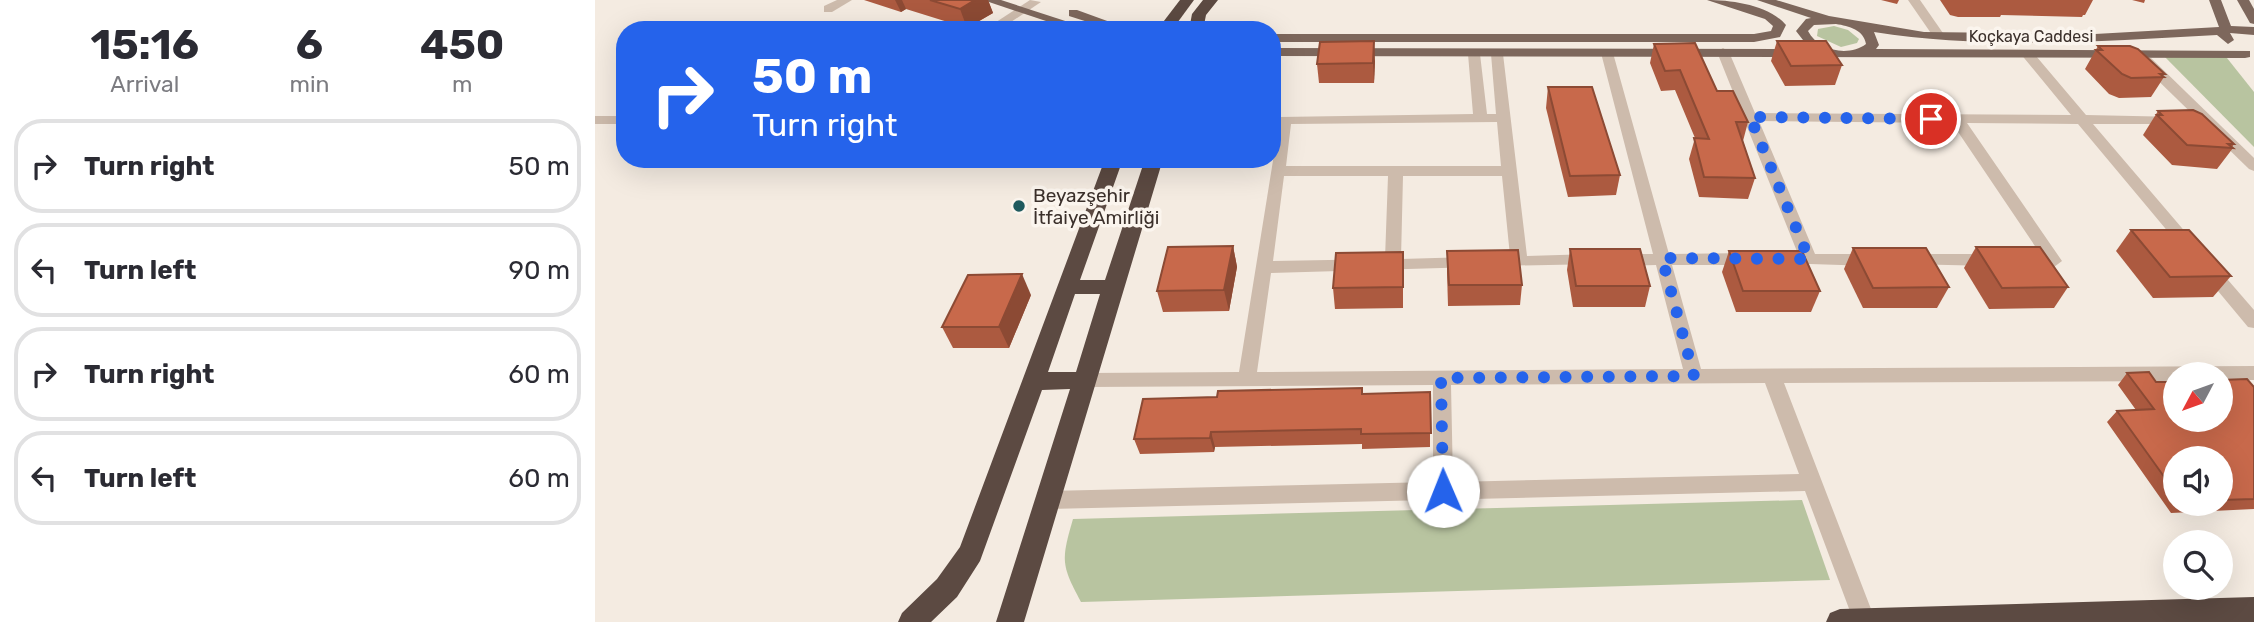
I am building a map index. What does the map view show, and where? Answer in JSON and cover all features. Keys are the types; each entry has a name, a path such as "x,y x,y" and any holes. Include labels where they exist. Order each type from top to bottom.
{"highway":[{"path":"1171,21 1187,0"},
{"path":"1198,21 1199,14 1211,0"},
{"path":"912,622 947,588 971,553 1111,168"},
{"path":"1010,622 1151,168"},
{"path":"1068,287 1112,287"},
{"path":"1034,381 1087,380"},
{"path":"1853,622 2254,610"}],"main road":[{"path":"989,0 1029,4 1092,21"},
{"path":"1713,0 1769,16 1780,25 1802,31 1812,44 1835,53"},
{"path":"2215,0 2225,38 2247,53"},
{"path":"2243,0 2254,20"},
{"path":"1770,1 1831,19"},
{"path":"1029,4 1067,21"},
{"path":"1802,31 1810,22 1831,19"},
{"name":"Koçkaya Caddesi","path":"1831,19 1906,34 1939,36 2107,38 2225,30 2254,31"},
{"path":"1281,38 1754,38 1776,34 1780,25"},
{"path":"1856,25 1868,32 1873,41 1870,48 1860,53"},
{"name":"Koçkaya Caddesi","path":"1281,52 2247,53"}],"street":[{"path":"828,9 846,0"},
{"path":"1914,0 1939,36"},
{"path":"1004,21 1029,4"},
{"path":"1723,52 1809,259"},
{"path":"1607,53 1694,376"},
{"path":"2026,53 2254,323"},
{"path":"1474,54 1480,118"},
{"path":"1497,54 1519,262"},
{"path":"2139,54 2254,166"},
{"path":"1750,117 2207,120"},
{"path":"1281,146 1285,120 1503,118"},
{"path":"1263,267 1662,258 2054,261 1957,119"},
{"path":"595,120 616,120"},
{"path":"1247,379 1277,168"},
{"path":"1277,171 1509,171"},
{"path":"1393,265 1396,171"},
{"path":"1087,380 2254,373"},
{"path":"1772,376 1812,482 1853,622"},
{"path":"1441,378 1443,491"},
{"path":"1049,500 1812,482"}],"green space":[{"path":"1834,26 1848,30 1859,39 1857,43 1841,47 1817,36 1818,29"},
{"path":"2161,53 2223,53 2254,92 2254,147"},
{"path":"1802,500 1830,580 1081,602 1065,562 1066,544 1073,519"}],"building":[{"path":"930,0 975,0 960,9"},
{"path":"1374,41 1373,63 1317,64 1320,42"},
{"path":"1777,41 1826,41 1842,65 1791,66"},
{"path":"1695,43 1717,91 1733,91 1748,122 1736,122 1755,178 1704,177 1694,138 1709,139 1680,70 1665,71 1654,44"},
{"path":"2098,46 2130,46 2138,49 2165,74 2160,74 2164,77 2131,78 2122,74 2096,50 2102,50"},
{"path":"1548,87 1592,87 1620,175 1570,176"},
{"path":"2193,110 2202,114 2234,144 2228,144 2233,148 2187,145 2157,115 2162,115 2158,111"},
{"path":"2131,230 2189,230 2231,276 2170,277"},
{"path":"1233,246 1224,290 1157,291 1168,247"},
{"path":"1976,247 2040,247 2068,287 2002,288"},
{"path":"1853,248 1926,248 1949,287 1873,288"},
{"path":"1570,249 1640,249 1650,286 1576,286"},
{"path":"1518,250 1522,285 1449,285 1447,251"},
{"path":"1729,251 1802,251 1820,291 1743,291"},
{"path":"1403,252 1403,287 1333,288 1336,253"},
{"path":"1022,274 999,327 942,327 968,275"},
{"path":"2149,372 2156,382 2163,382 2163,432 2233,432 2233,380 2247,379 2254,387 2254,499 2233,500 2233,446 2163,446 2163,475 2117,411 2154,409 2127,373"},
{"path":"1362,388 1362,394 1430,392 1431,433 1361,434 1361,429 1211,432 1210,438 1134,439 1143,399 1217,397 1218,391"}],"place":[{"name":"Beyazşehir İtfaiye Amirliği","path":"1019,206"}],"route":[{"path":"1443,491 1441,378 1694,376 1662,258 1809,259 1750,117 1931,119"}]}
